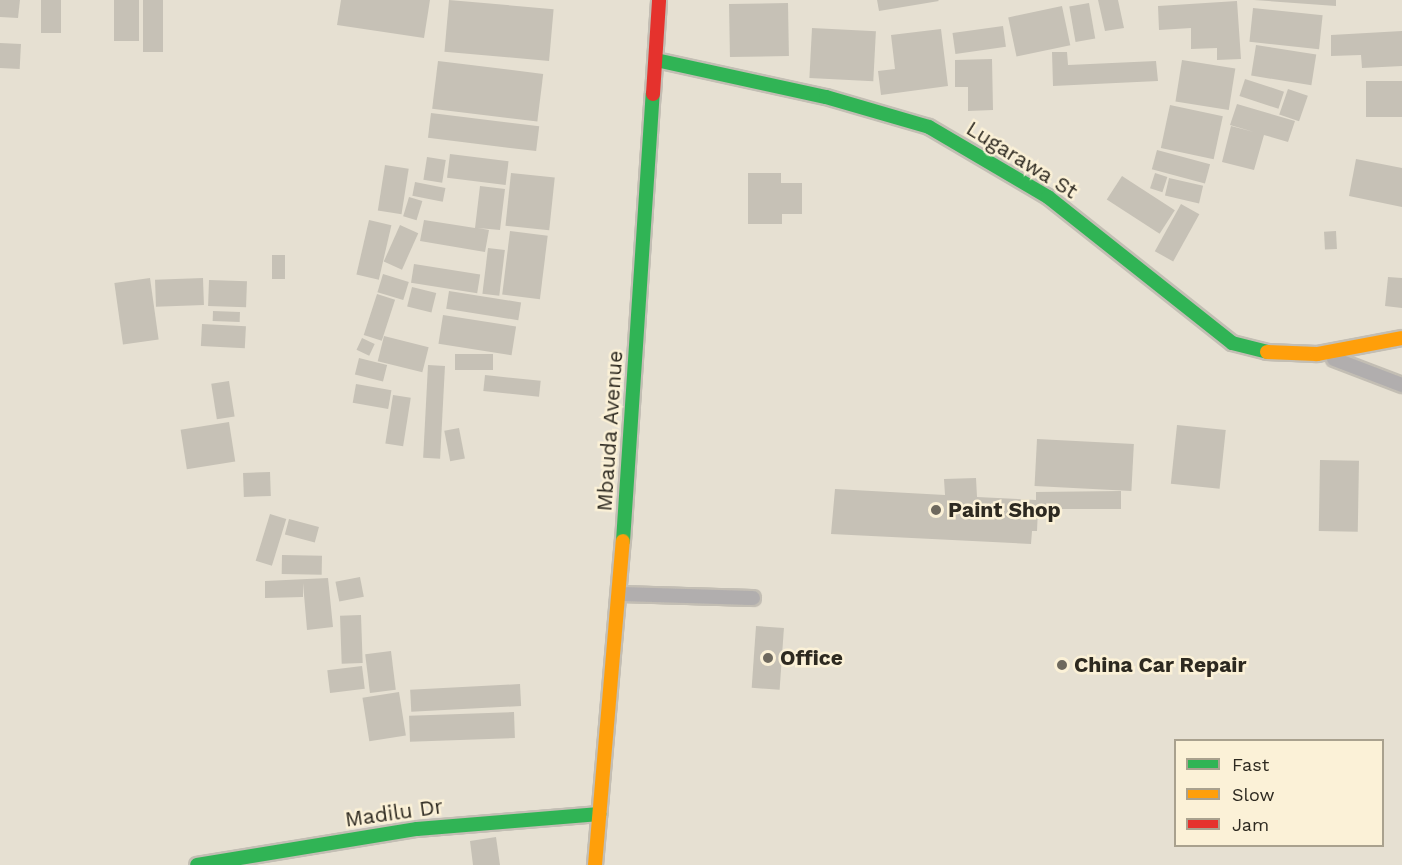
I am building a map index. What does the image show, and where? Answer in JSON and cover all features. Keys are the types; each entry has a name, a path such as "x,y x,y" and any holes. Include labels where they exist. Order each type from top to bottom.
{"street":[{"name":"Mbauda Avenue","path":"596,865 620,594 659,0"},
{"name":"Lugarawa St","path":"656,60 826,97 929,127 1048,197 1232,343 1273,353 1317,354 1402,338"},
{"name":"Madilu Dr","path":"197,865 417,829 599,814"}],"lane":[{"path":"1317,354 1402,385"},
{"path":"620,594 753,598"}],"building":[{"path":"0,0 20,0 18,18 0,17"},
{"path":"41,0 61,0 61,33 41,33"},
{"path":"114,0 139,0 139,41 114,41"},
{"path":"143,0 163,0 163,52 143,52"},
{"path":"341,0 430,0 424,38 337,25"},
{"path":"449,0 554,9 549,61 444,52"},
{"path":"877,0 938,0 939,1 879,11"},
{"path":"1098,0 1118,0 1124,28 1105,31"},
{"path":"1254,0 1336,0 1336,6"},
{"path":"1237,1 1241,59 1217,60 1217,48 1191,49 1191,28 1159,30 1158,6"},
{"path":"788,3 789,56 730,57 729,4"},
{"path":"1089,3 1095,38 1076,42 1069,6"},
{"path":"1062,6 1070,45 1017,57 1008,17"},
{"path":"1253,8 1323,15 1319,49 1249,42"},
{"path":"1003,26 1006,47 955,54 952,33"},
{"path":"812,28 876,31 873,81 809,78"},
{"path":"941,29 948,86 881,95 878,71 895,69 891,35"},
{"path":"1402,31 1402,66 1362,68 1361,55 1331,56 1331,35"},
{"path":"0,43 21,44 20,69 0,68"},
{"path":"1256,45 1316,55 1311,85 1251,76"},
{"path":"1052,52 1067,52 1068,65 1156,61 1158,81 1053,86"},
{"path":"992,59 993,110 968,111 968,87 955,87 955,60"},
{"path":"1182,60 1235,68 1229,110 1175,101"},
{"path":"438,61 543,74 537,122 432,109"},
{"path":"1245,79 1284,92 1278,109 1239,96"},
{"path":"1366,81 1402,81 1402,117 1366,117"},
{"path":"1288,89 1308,96 1299,121 1279,115"},
{"path":"1237,104 1295,121 1288,142 1264,135 1254,170 1222,162 1231,126 1254,132 1230,125"},
{"path":"1170,105 1223,116 1214,159 1161,148"},
{"path":"431,113 539,126 536,151 428,138"},
{"path":"1157,150 1210,164 1205,184 1152,169"},
{"path":"450,154 509,161 506,185 447,178"},
{"path":"427,157 446,160 442,183 423,180"},
{"path":"1356,159 1402,168 1402,207 1349,196"},
{"path":"385,165 409,169 402,214 378,210"},
{"path":"511,173 555,178 549,230 505,226"},
{"path":"748,173 781,173 781,183 802,183 802,214 782,214 782,224 748,224"},
{"path":"1155,173 1167,177 1162,192 1150,188"},
{"path":"1122,176 1175,210 1160,234 1107,199"},
{"path":"1169,178 1203,186 1199,203 1165,196"},
{"path":"415,182 445,188 443,202 412,196"},
{"path":"480,186 505,189 500,230 478,228 489,230 485,252 420,241 424,220 475,228"},
{"path":"409,197 422,201 417,220 403,216"},
{"path":"1181,204 1199,214 1173,261 1155,251"},
{"path":"369,220 391,225 379,280 356,275"},
{"path":"400,225 418,233 402,270 384,262"},
{"path":"510,231 548,236 540,299 502,295"},
{"path":"1336,231 1337,249 1325,250 1324,232"},
{"path":"488,248 505,250 499,296 482,294"},
{"path":"272,255 285,255 285,279 272,279"},
{"path":"414,264 480,274 477,293 411,283"},
{"path":"383,274 409,282 403,300 377,292"},
{"path":"1388,277 1402,278 1402,308 1385,306"},
{"path":"150,278 159,339 123,344 114,283"},
{"path":"203,278 204,305 156,307 155,280"},
{"path":"209,280 247,281 246,307 208,306"},
{"path":"412,287 436,293 431,312 407,306"},
{"path":"449,291 521,302 518,320 446,309"},
{"path":"377,294 395,300 382,341 364,335"},
{"path":"213,311 240,312 240,322 213,321"},
{"path":"443,315 516,327 512,355 438,344"},
{"path":"202,324 246,326 245,348 201,346"},
{"path":"384,336 429,347 422,372 378,361"},
{"path":"362,338 375,344 369,356 357,350"},
{"path":"455,354 493,354 493,370 455,370"},
{"path":"359,358 387,365 383,382 355,374"},
{"path":"428,365 445,366 440,459 423,458"},
{"path":"485,375 541,381 539,397 483,391"},
{"path":"229,381 235,417 217,419 211,384"},
{"path":"356,384 391,390 388,409 353,403"},
{"path":"393,395 411,398 403,446 385,443"},
{"path":"229,422 235,462 187,469 181,430"},
{"path":"1177,425 1226,430 1220,489 1171,484"},
{"path":"459,428 465,458 450,461 444,431"},
{"path":"1037,439 1134,444 1131,491 1035,486"},
{"path":"1320,460 1359,461 1358,532 1319,531"},
{"path":"270,472 271,496 244,497 243,473"},
{"path":"976,478 977,497 1036,500 1036,492 1121,491 1121,509 1038,509 1037,531 1032,531 1031,544 831,534 835,489 945,495 944,479"},
{"path":"270,514 286,519 272,566 256,561"},
{"path":"289,519 319,527 315,542 285,534"},
{"path":"282,555 322,556 322,575 282,574"},
{"path":"360,577 364,597 339,601 335,582"},
{"path":"328,578 333,627 307,630 303,583 303,597 265,598 265,581"},
{"path":"361,615 363,663 342,664 340,616"},
{"name":"Office","path":"756,626 784,628 780,690 752,688"},
{"path":"391,651 396,690 370,693 365,654"},
{"path":"362,666 365,689 330,693 327,670"},
{"path":"520,684 521,706 411,712 410,690"},
{"path":"399,692 406,735 369,741 362,698"},
{"path":"514,712 515,738 410,742 409,716"},
{"path":"496,837 500,865 473,865 470,841"}],"traffic: fast":[{"path":"656,60 826,97 929,127 1048,197 1232,343 1267,352"},
{"path":"623,541 653,94"},
{"path":"197,865 417,829 599,814"}],"traffic: slow":[{"path":"1267,352 1317,354 1402,338"},
{"path":"595,865 623,541"}],"traffic: jam":[{"path":"653,94 659,0"}],"place":[{"name":"Paint Shop","path":"936,510"},
{"name":"Office","path":"768,658"},
{"name":"China Car Repair","path":"1062,665"}]}
